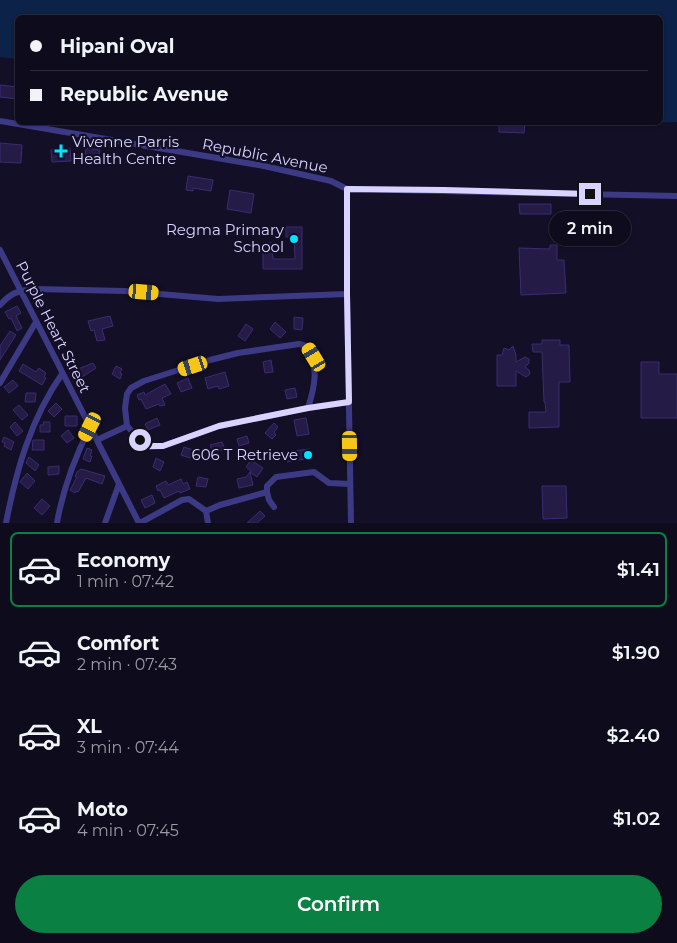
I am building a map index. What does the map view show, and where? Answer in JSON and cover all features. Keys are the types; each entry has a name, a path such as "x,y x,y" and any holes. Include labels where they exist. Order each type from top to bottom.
{"street":[{"name":"Republic Avenue","path":"0,121 15,124"},
{"name":"Republic Avenue","path":"23,125 264,166 331,181 347,189 677,196"},
{"path":"347,189 351,523"},
{"name":"Purple Heart Street","path":"0,250 140,523"},
{"path":"0,305 10,294 20,290 125,291 218,299 347,294"},
{"path":"0,383 36,322"},
{"path":"308,408 315,387 314,357 307,346 298,344 238,353 144,381 131,388 127,394 125,408 127,426 140,440 149,446 163,446 219,426 308,408 349,402"},
{"path":"6,523 13,485 25,446 53,387 62,374"},
{"path":"97,440 127,426"},
{"path":"57,523 62,493 79,448 90,427"},
{"path":"274,507 266,492 270,481 276,477 314,472 329,483 350,484"},
{"path":"105,523 119,484"},
{"path":"206,511 266,492"},
{"path":"140,523 182,500 189,499 206,511 208,523"}],"water":[{"path":"0,0 677,0 677,122 663,123 663,15 15,15 15,59 0,57"}],"building":[{"path":"0,85 15,87 15,99 0,97"},
{"path":"499,125 525,125 524,133 499,132"},
{"path":"0,143 22,145 21,163 0,162"},
{"path":"70,148 71,161 52,162 51,150"},
{"path":"86,148 100,150 98,159 85,156"},
{"path":"188,176 213,180 211,191 193,188 193,191 186,190"},
{"path":"230,190 254,194 251,213 227,209"},
{"path":"519,204 551,204 551,214 520,214"},
{"path":"286,227 302,227 302,269 263,269 263,243 272,243 273,259 295,259 294,237 286,237"},
{"path":"550,245 557,245 557,260 564,260 566,293 521,295 519,248 550,249"},
{"path":"17,306 21,313 16,316 22,328 17,331 11,318 9,319 5,312"},
{"path":"110,316 113,326 102,329 105,340 97,341 94,330 91,331 88,321"},
{"path":"294,317 303,318 302,330 294,329"},
{"path":"275,322 286,332 280,338 270,329"},
{"path":"246,324 253,329 245,341 238,336"},
{"path":"10,331 16,335 0,360 0,346"},
{"path":"542,340 560,340 560,345 569,345 570,382 559,382 559,427 529,428 529,412 546,412 542,352 533,352 532,344 542,344"},
{"path":"513,346 516,362 525,357 529,359 529,363 525,367 529,370 530,374 526,377 516,371 516,386 497,386 497,355 502,355 504,348 509,350"},
{"path":"271,360 273,372 265,373 263,362"},
{"path":"641,362 659,362 659,374 677,374 677,418 641,418"},
{"path":"93,363 96,368 82,377 78,369"},
{"path":"23,364 36,372 39,368 46,373 44,377 46,378 42,385 19,371"},
{"path":"116,366 122,369 120,379 112,374"},
{"path":"225,372 229,386 219,389 218,386 208,389 205,378"},
{"path":"188,378 192,388 181,392 177,383"},
{"path":"13,380 18,386 9,393 4,387"},
{"path":"165,384 171,394 162,398 165,405 160,406 159,404 146,409 137,395 144,392 145,395"},
{"path":"295,388 297,397 287,399 285,390"},
{"path":"26,393 36,393 35,402 25,402"},
{"path":"56,403 62,409 54,417 48,411"},
{"path":"19,405 28,415 22,420 13,410"},
{"path":"65,416 77,416 77,426 65,426"},
{"path":"157,418 160,425 148,430 145,424"},
{"path":"306,418 309,434 297,436 294,420"},
{"path":"15,422 23,431 17,436 10,427"},
{"path":"43,422 50,422 50,432 40,432 40,425 44,425"},
{"path":"274,423 278,427 274,432 276,435 272,439 265,433"},
{"path":"68,430 74,438 67,443 61,436"},
{"path":"247,436 249,443 239,446 237,439"},
{"path":"4,437 14,442 11,450 4,446 5,443 2,442"},
{"path":"33,440 44,440 44,450 32,450"},
{"path":"222,442 225,449 213,453 210,445"},
{"path":"184,447 193,450 190,458 181,455"},
{"path":"87,448 92,450 90,462 83,459"},
{"path":"309,449 311,458 287,462 286,452"},
{"path":"29,457 39,465 35,471 26,463"},
{"path":"156,458 164,462 160,471 153,467"},
{"path":"251,460 263,468 257,477 246,467"},
{"path":"59,466 59,474 48,475 48,467"},
{"path":"81,469 105,476 102,484 86,478 78,492 76,491 75,493 70,490 77,477 75,477 77,472"},
{"path":"250,472 253,485 239,488 237,479 246,477"},
{"path":"27,473 35,481 28,489 20,482"},
{"path":"198,477 208,479 206,487 196,486"},
{"path":"181,479 183,484 187,482 190,489 180,493 179,491 164,498 156,486 166,481 168,485"},
{"path":"542,486 566,486 567,518 543,519"},
{"path":"152,495 155,503 145,508 141,500"},
{"path":"42,499 50,506 42,515 34,508"},
{"path":"260,511 265,516 257,523 247,523"}],"place":[{"name":"Vivenne Parris Health Centre","path":"61,151"},
{"name":"Regma Primary School","path":"294,239"},
{"name":"606 T Retrieve","path":"308,455"}],"route":[{"path":"140,440 149,446 163,446 219,426 308,408 349,402 347,189 590,194"}]}
